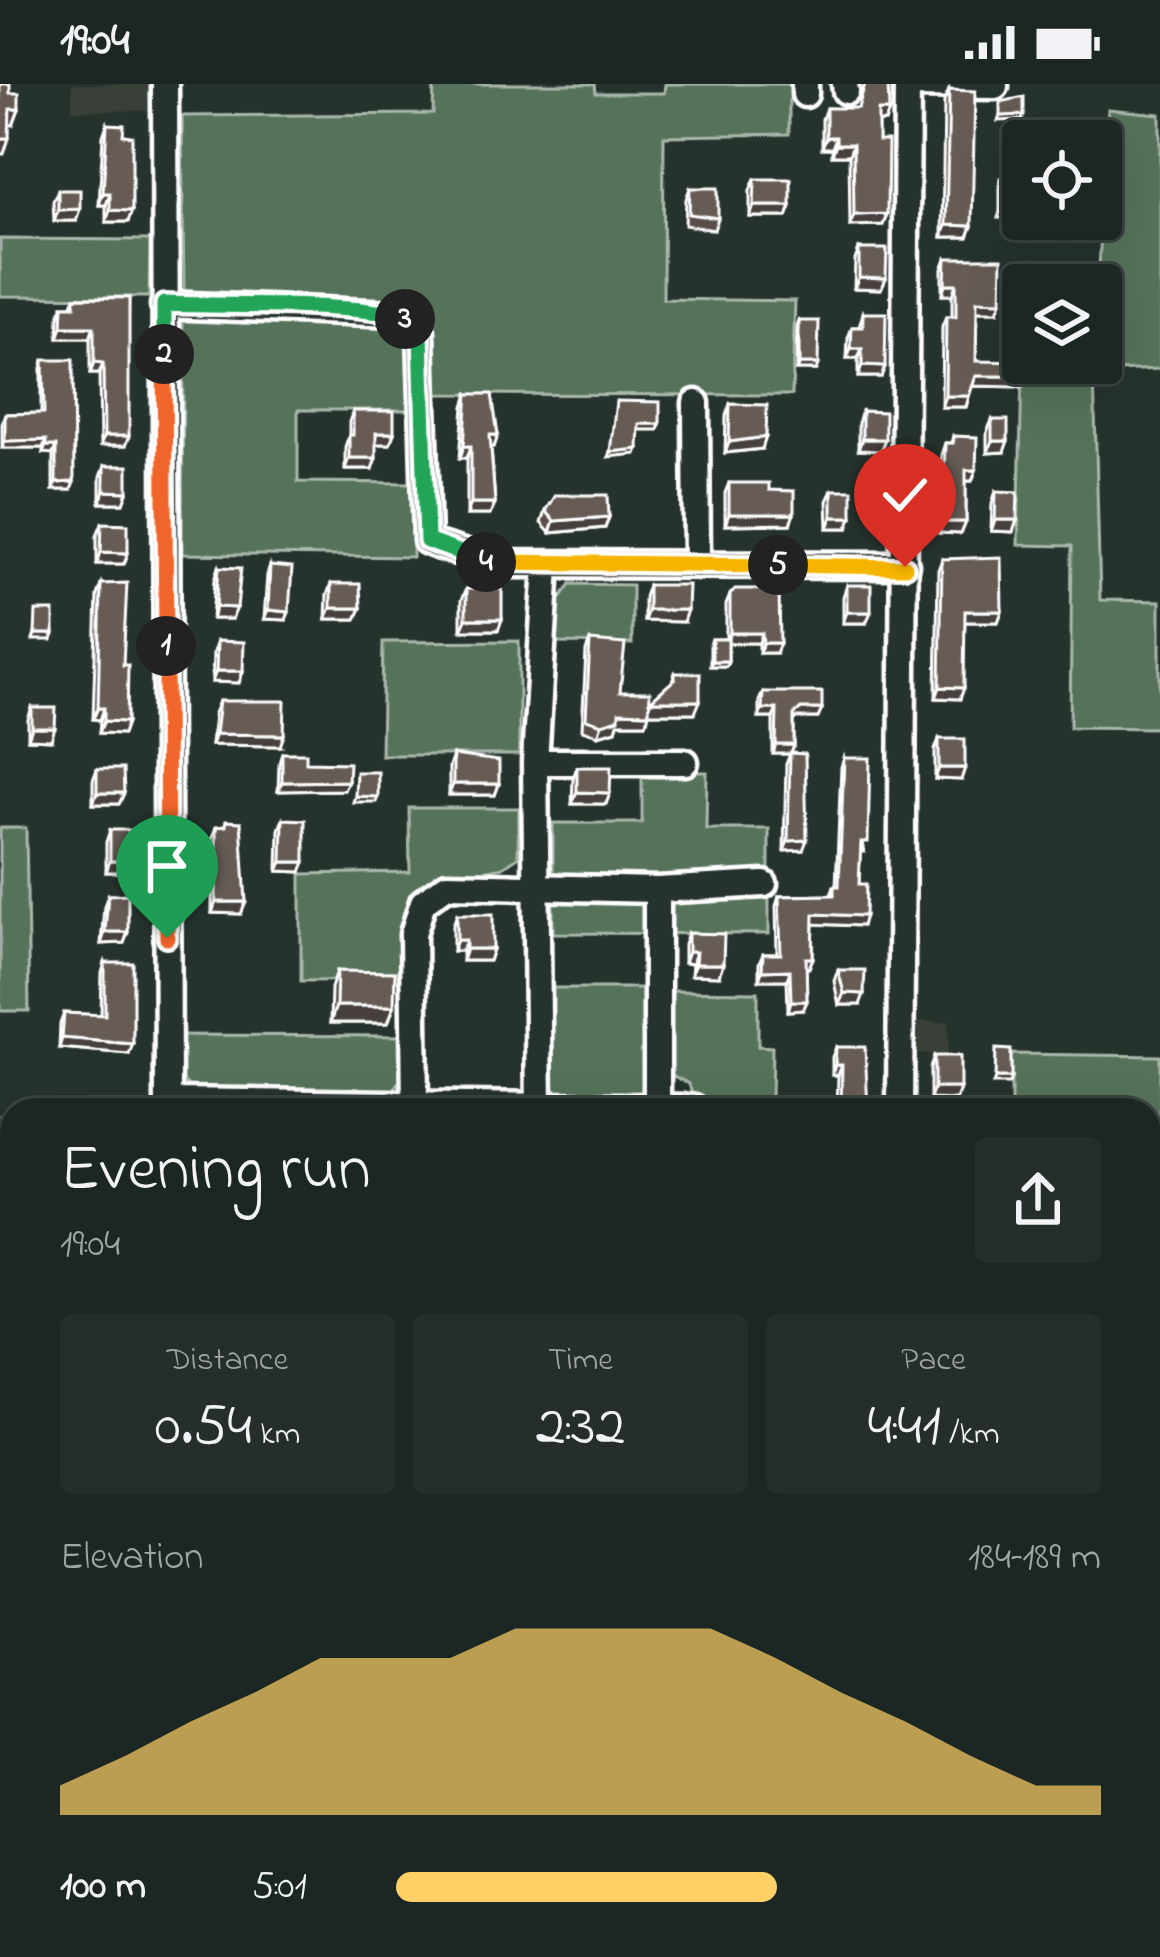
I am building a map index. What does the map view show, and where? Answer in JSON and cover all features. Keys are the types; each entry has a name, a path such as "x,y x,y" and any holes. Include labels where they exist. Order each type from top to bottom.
{"street":[{"path":"165,84 168,1098"},
{"path":"900,1098 907,84 994,86"},
{"path":"164,304 397,314 421,332 427,541 484,562 905,565"},
{"path":"696,403 697,565"},
{"path":"539,1098 535,762 547,565"},
{"path":"535,762 686,762"},
{"path":"415,1098 413,934 423,902 447,885 657,890 764,884"},
{"path":"657,890 657,1098"}],"shaded area":[{"path":"72,84 150,84 150,111 72,110"},
{"path":"914,1022 949,1022 948,1054 914,1054"}],"green space":[{"path":"434,84 595,84 596,93 664,93 665,84 813,84 789,100 789,134 664,136 663,299 795,301 792,395 432,394 431,299 184,297 182,116 433,114"},
{"path":"1108,109 1160,114 1160,369 1122,371 1122,264 1099,264 1101,240 1122,240 1122,120 1107,120"},
{"path":"0,239 150,240 149,297 0,296"},
{"path":"183,319 385,324 415,347 413,410 298,410 298,482 413,483 413,557 182,554"},
{"path":"1022,384 1094,384 1100,600 1160,601 1160,728 1070,727 1072,546 1018,545"},
{"path":"571,584 632,585 632,644 554,643 554,608"},
{"path":"519,641 519,755 381,755 383,642"},
{"path":"642,772 707,772 706,829 769,829 769,934 553,933 553,823 642,823"},
{"path":"409,808 519,808 518,857 503,867 434,881 407,980 301,981 301,874 410,872"},
{"path":"0,828 26,828 29,1011 0,1011"},
{"path":"553,988 649,988 648,1087 636,1097 561,1096 551,1086"},
{"path":"667,991 758,992 758,1046 772,1047 771,1098 693,1098 689,1084 668,1073"},
{"path":"180,1035 407,1036 407,1070 392,1092 193,1090 180,1078"},
{"path":"1011,1054 1160,1056 1160,1098 1011,1098"}],"building":[{"path":"0,84 10,84 10,93 19,93 19,109 10,109 9,138 0,138"},
{"path":"865,84 888,84 889,111 878,111 878,141 888,141 887,214 854,215 853,144 836,144 836,137 826,137 826,108 858,108"},
{"path":"949,90 975,91 972,226 946,225"},
{"path":"1024,97 1024,115 1000,116 1000,102"},
{"path":"107,124 124,125 123,135 132,136 132,211 110,210 110,193 103,193"},
{"path":"755,179 791,179 791,206 754,206"},
{"path":"690,188 718,188 718,218 689,214"},
{"path":"58,190 80,190 80,209 58,210"},
{"path":"859,249 887,249 886,278 859,277"},
{"path":"946,258 1002,258 1001,302 977,301 976,361 1002,362 1002,376 976,376 969,396 945,396 946,317 956,317 956,284 945,284"},
{"path":"75,297 129,298 129,436 104,436 103,364 94,363 94,327 62,327 63,306 75,306"},
{"path":"863,313 886,313 885,367 862,366 862,349 851,349 852,327 863,327"},
{"path":"799,321 819,321 818,364 799,364"},
{"path":"43,360 73,360 74,482 56,483 56,446 46,446 46,440 5,441 5,414 44,413"},
{"path":"468,394 492,394 498,435 490,435 495,503 471,503 471,446 464,446"},
{"path":"616,401 660,402 660,424 639,424 638,449 610,452"},
{"path":"730,404 767,405 766,437 729,442"},
{"path":"353,411 394,411 394,433 376,433 376,458 349,458"},
{"path":"862,411 885,412 885,439 862,439"},
{"path":"992,420 1008,420 1008,441 992,441"},
{"path":"953,436 977,437 976,470 966,470 966,522 943,522 945,443 953,443"},
{"path":"104,466 128,466 128,492 104,491"},
{"path":"729,483 769,483 769,490 794,491 794,514 729,514"},
{"path":"832,490 852,490 852,517 832,517"},
{"path":"996,491 1018,492 1017,520 995,520"},
{"path":"555,495 608,495 609,517 554,521 545,511"},
{"path":"102,523 128,524 128,553 101,552"},
{"path":"1001,557 1002,611 965,611 964,688 940,687 942,559"},
{"path":"270,566 292,568 289,612 268,610"},
{"path":"219,567 241,568 237,608 216,607"},
{"path":"127,583 123,665 128,665 127,722 104,721 104,708 98,708 101,584"},
{"path":"331,584 360,584 361,608 331,608"},
{"path":"648,585 688,585 687,610 648,610"},
{"path":"847,585 871,585 871,612 847,612"},
{"path":"466,589 502,589 502,619 466,619"},
{"path":"735,589 779,589 780,643 763,643 762,633 730,633 730,595"},
{"path":"36,611 54,611 54,634 35,634"},
{"path":"712,639 728,639 728,661 712,661"},
{"path":"217,641 244,642 243,671 216,671"},
{"path":"590,641 625,644 620,692 650,692 649,713 619,712 619,719 602,724 586,719"},
{"path":"675,673 700,673 700,701 650,701 675,679"},
{"path":"763,692 822,692 822,709 801,709 794,715 794,745 776,745 777,709 762,709"},
{"path":"219,701 285,701 284,735 215,734"},
{"path":"32,708 56,708 55,728 32,728"},
{"path":"939,739 965,739 965,768 939,768"},
{"path":"282,753 306,753 306,762 349,763 348,781 282,782"},
{"path":"790,753 805,754 807,840 788,841"},
{"path":"453,755 499,761 499,784 453,784"},
{"path":"844,758 870,758 868,842 861,842 859,884 866,884 865,916 814,914 813,958 806,958 807,1001 791,1001 790,970 762,971 763,954 781,954 779,896 834,895 834,886 839,886"},
{"path":"577,767 611,767 610,793 577,792"},
{"path":"97,769 123,769 124,793 97,793"},
{"path":"356,772 378,772 378,797 355,796"},
{"path":"283,819 305,820 305,862 282,862"},
{"path":"226,821 241,822 246,902 216,902 216,827 226,826"},
{"path":"110,830 134,830 135,861 110,861"},
{"path":"128,894 128,932 105,932 108,895"},
{"path":"457,914 493,914 493,949 466,949 466,940 457,940"},
{"path":"688,933 724,934 723,964 695,964 696,952 688,952"},
{"path":"105,963 133,963 133,1044 62,1038 64,1013 105,1015"},
{"path":"838,970 865,970 864,994 844,993"},
{"path":"337,971 395,972 394,1006 336,1006"},
{"path":"836,1047 865,1047 867,1098 841,1098 842,1065 835,1065"},
{"path":"996,1049 1011,1050 1011,1078 995,1078"},
{"path":"934,1056 960,1056 960,1088 934,1088"}],"route":[{"path":"167,938 164,304 397,314 421,332 427,541 436,545 499,564 905,567"}]}
